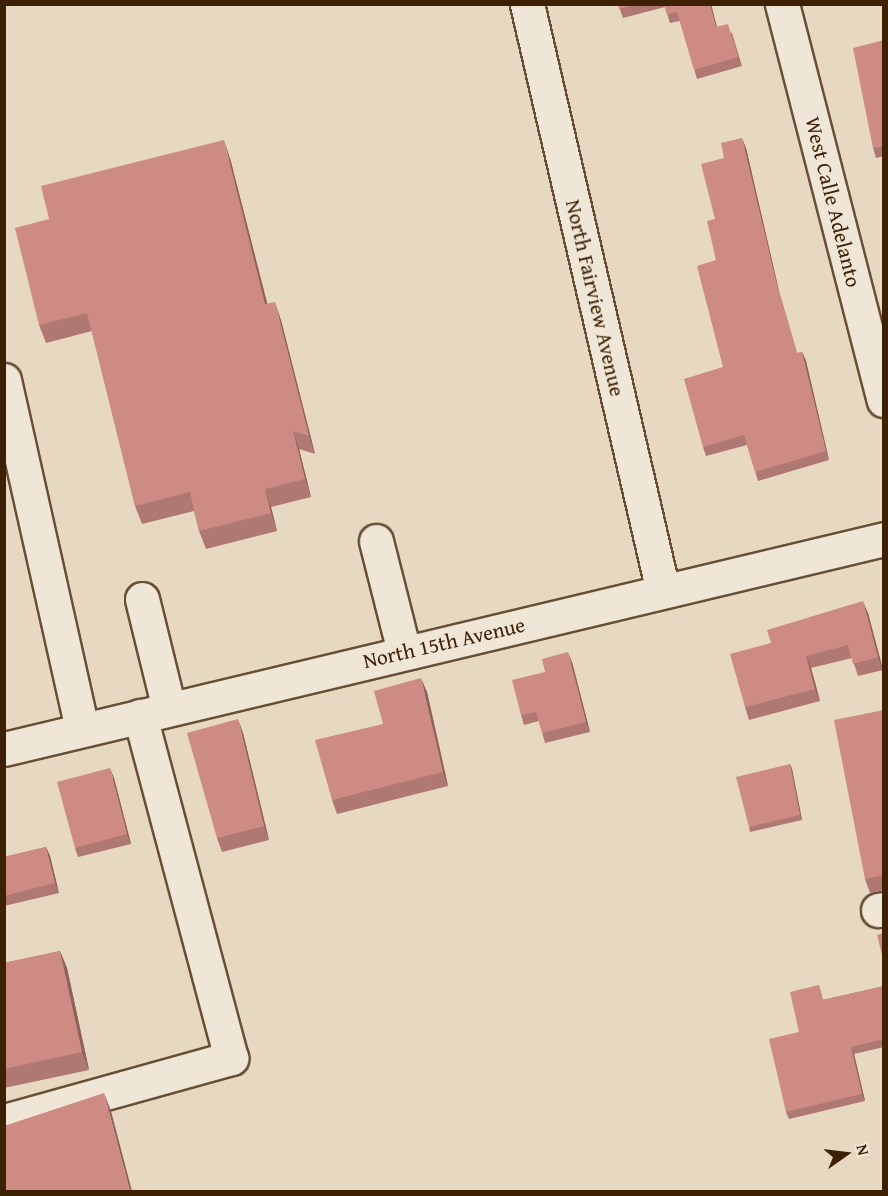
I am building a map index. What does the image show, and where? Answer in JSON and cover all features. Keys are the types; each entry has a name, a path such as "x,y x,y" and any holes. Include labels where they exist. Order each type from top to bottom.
{"street":[{"name":"North Fairview Avenue","path":"527,4 663,591"},
{"name":"West Calle Adelanto","path":"782,4 884,400"},
{"path":"4,380 82,729"},
{"name":"North 15th Avenue","path":"4,749 884,539"},
{"path":"376,541 404,652"},
{"path":"4,1121 231,1058 154,712 142,599"}],"building":[{"path":"618,4 637,4 619,9"},
{"path":"664,4 710,4 716,27 728,24 738,57 694,70 677,12 667,14"},
{"path":"884,40 884,146 873,148 853,48"},
{"path":"742,138 776,281 797,353 802,352 826,451 755,472 744,435 703,447 684,379 723,367 697,266 716,260 707,221 715,219 701,164 724,158 721,143"},
{"path":"224,140 265,304 275,302 309,436 293,431 305,479 265,489 271,513 199,531 190,492 135,506 87,313 39,325 15,228 49,219 41,186"},
{"path":"863,601 878,657 853,664 848,645 806,656 815,689 745,707 730,654 771,643 767,630"},
{"path":"568,652 586,722 542,733 536,712 521,715 512,680 545,672 542,659"},
{"path":"421,678 443,772 332,800 315,740 383,724 374,691"},
{"path":"884,710 884,875 865,879 834,720"},
{"path":"238,719 264,826 217,838 187,733"},
{"path":"790,764 800,815 749,827 736,777"},
{"path":"110,768 127,834 75,848 57,782"},
{"path":"46,847 55,883 4,896 4,857"},
{"path":"884,933 884,963 877,935"},
{"path":"60,951 82,1052 4,1069 4,963"},
{"path":"819,985 822,1000 884,986 884,1039 851,1047 862,1094 786,1112 769,1039 799,1032 790,992"},
{"path":"104,1093 130,1191 4,1191 4,1126"}]}
